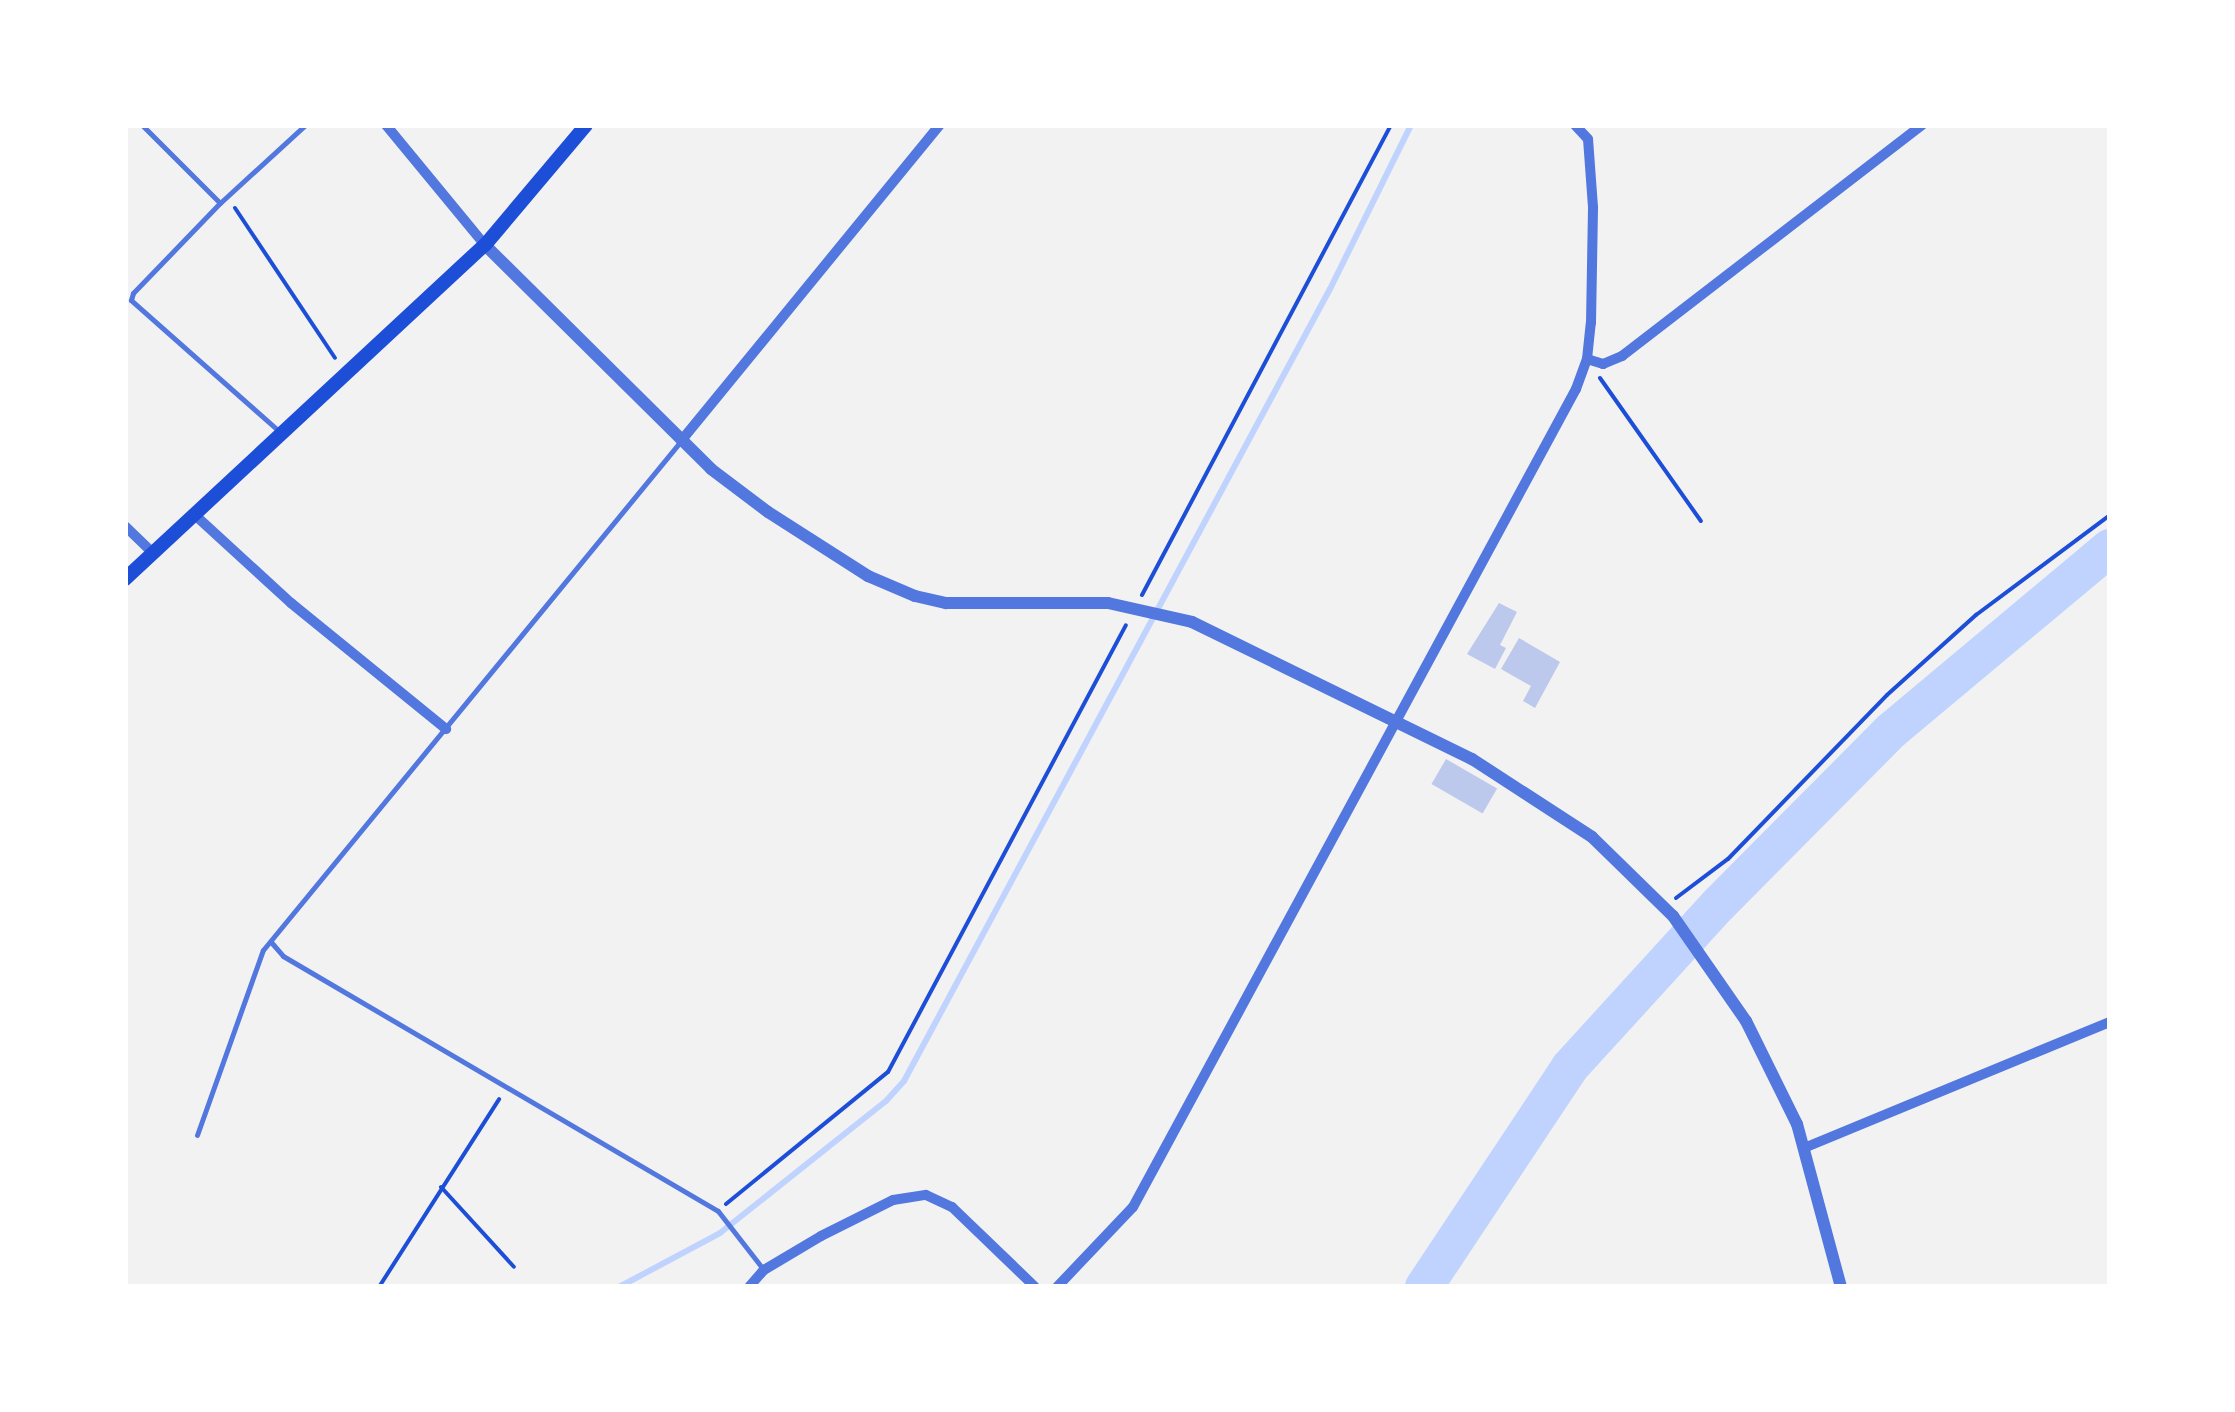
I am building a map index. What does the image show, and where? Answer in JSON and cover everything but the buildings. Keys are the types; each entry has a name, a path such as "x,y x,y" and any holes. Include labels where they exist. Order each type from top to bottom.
{"main road":[{"path":"125,579 486,246 586,125"}],"street":[{"path":"386,125 486,246 680,441 738,491 868,576 915,596 970,605 1142,607 1165,613 1238,641 1395,718 1472,758 1565,817 1618,860 1670,912 1711,966 1768,1062 1804,1148 1841,1287"},
{"path":"680,441 940,125"},
{"path":"1057,1287 1133,1207 1576,389 1588,360 1593,208 1588,139 1575,125"},
{"path":"1588,360 1604,364 1622,356 1922,125"},
{"path":"196,516 315,623 446,729"},
{"path":"125,526 153,553"},
{"path":"1804,1148 2110,1022"},
{"path":"749,1287 764,1270 892,1200 926,1194 952,1207 1035,1287"}],"lane":[{"path":"142,125 220,204"},
{"path":"282,434 132,300 133,292 305,125"},
{"path":"197,1135 256,965 272,942 680,441"},
{"path":"272,942 283,956 718,1210 764,1270"}],"path":[{"path":"718,1210 888,1072 1142,607 1391,125"},
{"path":"228,196 346,374"},
{"path":"1588,360 1701,521"},
{"path":"1670,912 1728,859 1887,695 1976,615 2110,515"},
{"path":"378,1287 507,1087"},
{"path":"441,1186 514,1267"}],"waterway":[{"path":"619,1287 720,1233 886,1101 904,1081 1330,289 1411,125"},
{"path":"1424,1287 1570,1067 1719,904 1892,730 2110,548"}]}
